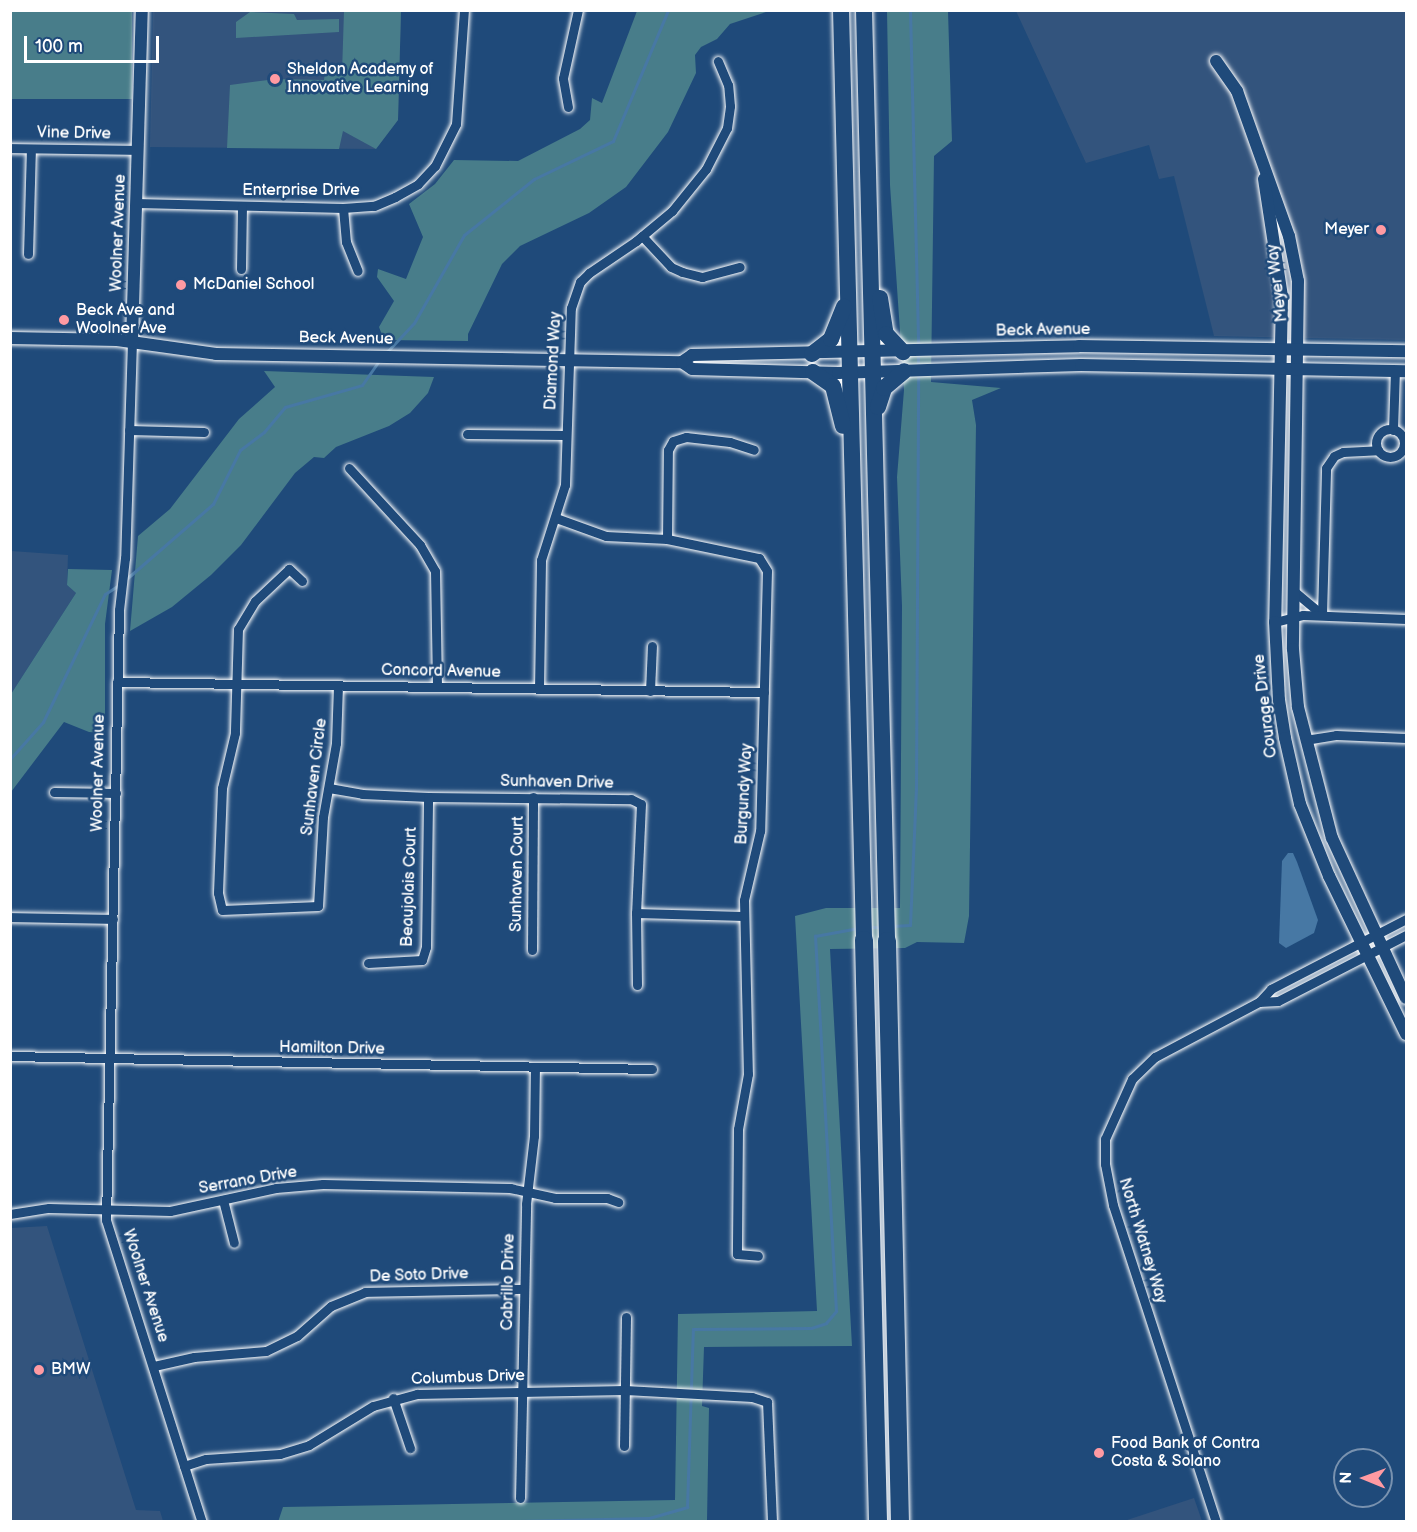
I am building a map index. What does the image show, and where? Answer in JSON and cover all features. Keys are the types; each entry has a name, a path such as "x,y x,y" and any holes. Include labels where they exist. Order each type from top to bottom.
{"highway":[{"path":"842,10 852,525 864,914 878,1521"},
{"path":"864,10 900,1521"},
{"path":"868,225 886,334 903,352"},
{"path":"812,354 831,339 838,328 849,287"},
{"path":"874,420 884,388 904,371"},
{"path":"813,372 833,386 838,398 852,525"}],"street":[{"name":"Woolner Avenue","path":"142,10 129,430 123,572 118,618 106,1210 108,1230 154,1366 202,1521"},
{"name":"Enterprise Drive","path":"136,203 343,208 374,206 418,184 448,147 460,105 464,10"},
{"path":"568,107 563,78 578,10"},
{"name":"Diamond Way","path":"539,689 541,560 565,485 567,359 571,308 580,282 602,262 642,236 672,211 706,169 727,128 728,85 718,61"},
{"name":"Meyer Way","path":"1216,61 1237,91 1294,258 1299,349 1297,369"},
{"name":"Vine Drive","path":"10,148 138,150"},
{"path":"28,254 31,148"},
{"name":"Meyer Way","path":"1262,163 1281,297 1281,349"},
{"path":"241,269 242,206"},
{"path":"343,208 346,242 358,271"},
{"path":"642,236 671,267 682,272 702,277 740,267"},
{"name":"Beck Avenue","path":"10,338 132,341 216,354 682,362 692,369 850,373 1081,365 1401,371"},
{"name":"Beck Avenue","path":"682,362 692,355 872,353 1079,346 1407,351"},
{"name":"Courage Drive","path":"1281,349 1275,622 1278,700 1300,804 1367,956 1407,1034"},
{"name":"Courage Drive","path":"1297,369 1293,617 1298,707 1332,838 1407,998"},
{"path":"1393,430 1401,371"},
{"path":"129,430 204,432"},
{"path":"1322,615 1326,468 1343,452 1378,450 1388,457 1400,452 1403,440 1393,430 1384,430 1378,436 1378,450"},
{"path":"466,434 565,435"},
{"path":"667,539 668,450 673,441 686,437 730,442 754,450"},
{"path":"349,468 420,545 435,571 437,687"},
{"name":"Burgundy Way","path":"556,518 606,536 667,539 764,562 767,571 760,831 744,916 749,1055 738,1129 737,1254 758,1256"},
{"path":"234,683 235,646 246,613 289,569 302,581"},
{"path":"1295,592 1322,615"},
{"path":"1275,622 1293,617 1322,615 1407,619"},
{"path":"650,691 652,646"},
{"name":"Concord Avenue","path":"117,682 764,692"},
{"name":"Sunhaven Circle","path":"234,683 235,733 222,788 218,893 222,910 318,906 323,817 336,743 338,686"},
{"path":"1305,740 1336,735 1407,738"},
{"name":"Sunhaven Drive","path":"328,788 362,794 631,799 641,804 636,913"},
{"path":"54,792 116,793"},
{"name":"Beaujolais Court","path":"368,963 422,960 426,947 428,796"},
{"name":"Sunhaven Court","path":"532,950 533,797"},
{"path":"637,985 636,913 744,916"},
{"path":"10,917 113,919"},
{"name":"North Watney Way","path":"1216,1521 1113,1205 1104,1139 1132,1079 1155,1057 1259,1002 1271,989 1407,919"},
{"name":"North Watney Way","path":"1259,1002 1278,1001 1407,935"},
{"name":"Hamilton Drive","path":"10,1056 110,1061 652,1069"},
{"name":"Cabrillo Drive","path":"520,1498 527,1192 534,1136 535,1067"},
{"name":"Serrano Drive","path":"10,1214 49,1208 170,1211 276,1188 323,1184 527,1192 555,1198 607,1198 618,1202"},
{"path":"223,1200 234,1243"},
{"name":"De Soto Drive","path":"154,1366 194,1357 266,1351 297,1336 331,1306 364,1292 524,1288"},
{"path":"624,1446 626,1317"},
{"name":"Columbus Drive","path":"184,1466 206,1459 280,1454 309,1445 393,1398 445,1392 626,1390 752,1396 767,1402 772,1521"},
{"path":"393,1398 410,1448"}],"shaded area":[{"name":"Sheldon Academy of Innovative Learning","path":"153,11 401,11 398,120 376,149 150,147"},
{"path":"1016,11 1406,11 1406,340 1214,336 1174,176 1159,179 1149,145 1086,163"},
{"path":"11,551 68,555 67,585 76,593 11,694"},
{"path":"1288,853 1293,853 1318,920 1314,933 1286,948 1279,943 1282,861"},
{"path":"47,1226 136,1510 160,1511 163,1521 11,1521 11,1228"},
{"path":"1194,1498 1202,1521 1124,1521"}],"green space":[{"path":"10,11 132,11 132,99 10,99"},
{"path":"344,11 401,11 398,120 376,149 343,131 339,149 227,148 230,85 276,79 324,80 325,73 342,73"},
{"path":"637,11 769,11 730,24 717,39 701,47 695,55 696,73 668,132 626,187 589,213 520,246 502,264 468,334 468,341 384,340 379,327 394,301 377,277 378,269 406,279 423,237 409,204 435,184 454,160 518,161 580,129 590,120 592,98 602,103"},
{"path":"887,11 948,11 952,141 934,156 931,382 1001,388 972,400 976,425 969,916 964,943 917,942 905,948 830,949 852,1346 704,1347 702,1406 709,1408 707,1521 278,1522 283,1507 675,1500 678,1314 817,1311 795,916 826,908 900,908 902,606 897,477 904,390 890,185"},
{"path":"250,12 294,14 297,20 339,19 339,32 236,38 236,22"},
{"path":"264,371 434,377 428,393 410,413 389,426 336,447 324,458 314,457 295,473 241,545 211,575 172,607 130,631 138,536 170,509 239,419 275,387"},
{"path":"68,569 112,570 105,624 105,733 89,732 64,722 11,792 11,694 76,593 67,585"}],"waterway":[{"path":"385,354 414,323 464,235 534,179 613,141 668,10"},
{"path":"910,10 918,346"},
{"path":"918,353 918,367"},
{"path":"124,581 213,504 240,450 264,432 285,407 362,385 379,361"},
{"path":"892,926 910,925 916,790 918,374"},
{"path":"10,759 43,722 105,594 119,585"},
{"path":"868,927 882,927"},
{"path":"475,1522 649,1518 687,1507 693,1329 811,1328 826,1323 836,1311 815,936 858,928"}],"place":[{"name":"Sheldon Academy of Innovative Learning","path":"275,79"},
{"name":"Meyer","path":"1381,230"},
{"name":"McDaniel School","path":"181,285"},
{"name":"Beck Ave and Woolner Ave","path":"64,320"},
{"name":"BMW","path":"39,1370"},
{"name":"Food Bank of Contra Costa & Solano","path":"1099,1453"}]}
